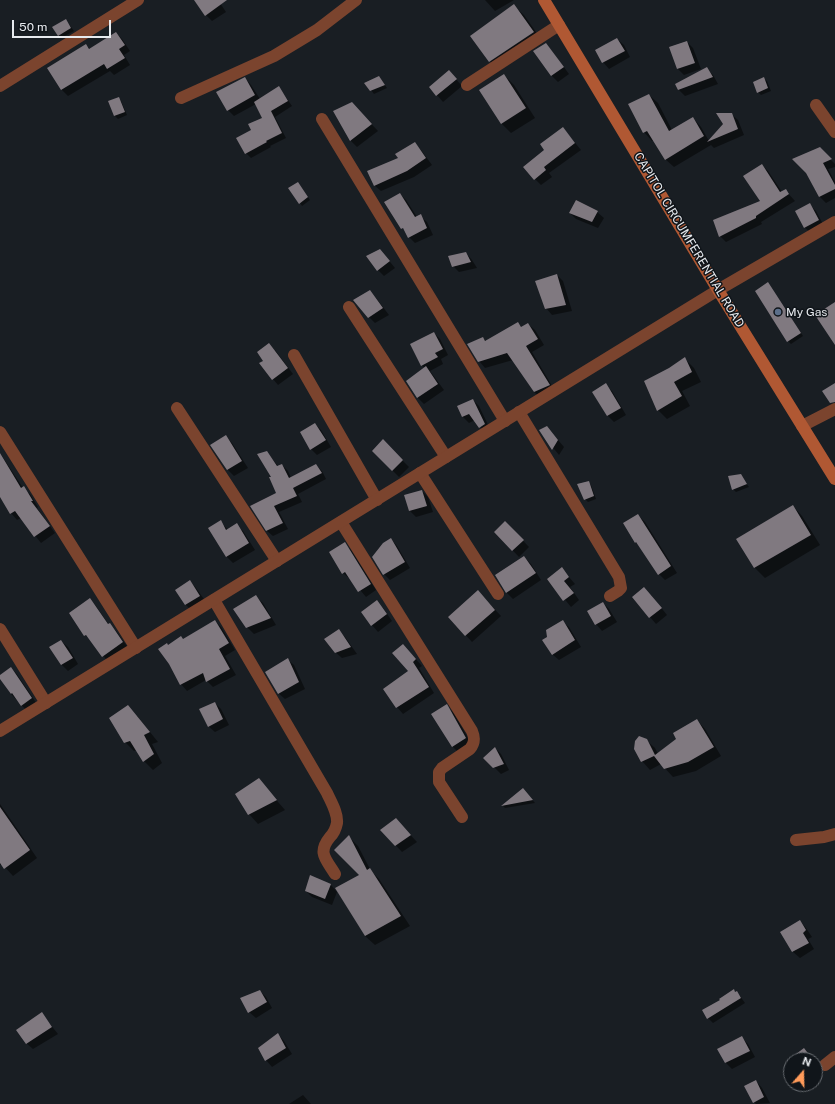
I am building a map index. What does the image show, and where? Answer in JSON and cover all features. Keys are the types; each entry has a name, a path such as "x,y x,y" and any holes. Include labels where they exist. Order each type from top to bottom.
{"main road":[{"name":"CAPITOL CIRCUMFERENTIAL ROAD","path":"544,0 718,290 802,426 832,467 835,479"}],"street":[{"path":"0,86 138,0"},
{"path":"181,98 274,56 317,30 356,0"},
{"path":"467,85 559,25"},
{"path":"816,105 835,132"},
{"path":"322,119 505,421"},
{"path":"0,731 718,290 835,222"},
{"path":"349,307 446,458"},
{"path":"294,355 377,500"},
{"path":"177,408 277,561"},
{"path":"802,426 835,409"},
{"path":"519,412 619,576 621,588 610,596"},
{"path":"0,432 136,648"},
{"path":"420,473 498,594"},
{"path":"341,522 475,737 473,746 442,768 438,777 438,782 462,816"},
{"path":"214,600 327,793 335,812 337,823 335,830 325,843 323,849 324,856 335,874"},
{"path":"0,629 46,703"},
{"path":"796,840 824,837 835,834"},
{"path":"824,1065 835,1057"}],"building":[{"path":"194,0 227,0 205,16"},
{"path":"514,4 534,32 489,62 470,36"},
{"path":"66,19 71,28 58,36 52,27"},
{"path":"116,32 125,45 119,49 125,58 107,69 104,64 61,90 47,68 86,44 89,49"},
{"path":"617,38 625,51 602,63 595,50"},
{"path":"687,41 695,63 677,69 669,47"},
{"path":"546,43 564,67 551,76 533,51"},
{"path":"707,67 713,77 678,90 675,84"},
{"path":"449,70 457,79 436,96 429,87"},
{"path":"504,74 526,108 501,124 479,90"},
{"path":"379,76 385,85 370,91 364,83"},
{"path":"245,77 255,95 227,111 216,92"},
{"path":"764,77 768,88 757,93 753,82"},
{"path":"279,86 288,101 271,111 282,133 245,154 236,138 251,130 248,124 262,118 254,102"},
{"path":"649,94 669,131 693,117 704,136 665,160 647,131 643,133 628,104"},
{"path":"119,97 125,112 114,116 108,101"},
{"path":"352,102 372,124 350,141 333,111"},
{"path":"716,113 732,113 738,129 707,142 723,124"},
{"path":"563,127 575,143 544,167 546,170 534,180 523,167 544,150 540,144"},
{"path":"415,142 426,158 407,171 374,186 367,171 398,158 395,154"},
{"path":"820,147 832,159 823,163 835,185 835,189 819,197 806,173 792,159"},
{"path":"762,164 780,192 786,189 789,194 756,216 756,218 719,237 713,220 760,201 743,176"},
{"path":"298,182 308,197 299,204 288,188"},
{"path":"400,193 415,217 421,214 427,228 408,238 403,228 401,229 384,202"},
{"path":"576,200 598,211 592,222 569,213"},
{"path":"810,203 819,220 804,228 795,211"},
{"path":"380,249 390,261 377,271 366,256"},
{"path":"466,252 471,262 452,267 448,256"},
{"path":"557,274 566,305 545,309 535,281"},
{"name":"My Gas","path":"768,282 801,333 787,342 755,291"},
{"path":"370,290 383,308 368,318 353,300"},
{"path":"835,302 835,345 815,315"},
{"path":"518,322 521,327 528,323 538,339 526,346 550,385 534,392 507,353 478,362 467,344 483,337 485,341"},
{"path":"434,332 443,349 435,353 438,357 421,366 410,344"},
{"path":"269,343 288,368 272,380 259,363 263,361 257,352"},
{"path":"685,357 692,372 674,382 682,396 657,411 644,381 669,368"},
{"path":"426,366 438,384 417,398 406,381"},
{"path":"606,383 621,408 607,416 592,392"},
{"path":"835,383 835,402 830,403 822,391"},
{"path":"473,399 485,424 479,428 469,414 462,417 457,406"},
{"path":"315,423 326,440 310,450 300,432"},
{"path":"547,426 558,440 552,450 539,430"},
{"path":"226,435 242,461 227,470 210,445"},
{"path":"383,439 403,460 392,471 372,451"},
{"path":"267,451 277,466 282,464 289,478 316,464 322,473 293,488 297,496 274,506 283,523 266,531 250,506 276,493 269,477 271,477 257,454"},
{"path":"0,453 21,488 24,486 33,501 31,501 50,526 34,537 15,511 10,514 0,497"},
{"path":"741,474 747,484 732,490 728,476"},
{"path":"589,481 594,496 584,500 577,484"},
{"path":"422,490 427,506 409,511 404,495"},
{"path":"793,505 811,535 754,568 736,539"},
{"path":"638,514 671,566 658,575 636,542 635,543 623,523"},
{"path":"221,520 226,530 237,523 249,543 226,557 208,528"},
{"path":"505,521 524,540 512,551 494,532"},
{"path":"391,538 405,562 383,575 372,557 383,543"},
{"path":"345,542 371,584 358,592 345,572 342,574 329,552"},
{"path":"524,556 536,573 506,593 495,575"},
{"path":"562,567 569,577 564,581 574,593 563,601 547,579"},
{"path":"190,580 200,596 185,605 175,590"},
{"path":"644,587 662,608 649,618 632,597"},
{"path":"478,590 495,610 465,636 448,617"},
{"path":"256,595 271,618 246,628 233,609"},
{"path":"90,598 108,624 110,623 123,642 102,657 86,635 84,636 69,613"},
{"path":"377,600 387,614 371,626 361,612"},
{"path":"603,602 611,616 595,625 587,611"},
{"path":"215,620 229,643 219,649 230,669 206,682 203,673 180,685 169,664 158,649 167,643 168,645 181,636 183,639"},
{"path":"563,620 575,640 552,655 542,640 547,637 546,630"},
{"path":"339,629 351,647 335,653 324,639"},
{"path":"61,640 73,658 61,665 49,647"},
{"path":"403,644 416,659 413,662 429,687 396,708 383,689 408,671 392,653"},
{"path":"288,658 299,682 278,694 265,672"},
{"path":"11,667 32,698 21,706 0,679 0,675"},
{"path":"215,702 223,719 208,727 199,709"},
{"path":"447,704 466,738 452,747 431,714"},
{"path":"128,705 150,732 144,735 154,754 143,762 130,741 124,743 109,718"},
{"path":"697,719 714,747 688,762 664,769 654,756 641,762 634,749 635,741 639,736 647,739 655,755 676,739 673,733"},
{"path":"495,747 504,764 493,768 483,758"},
{"path":"259,778 277,800 248,815 235,794"},
{"path":"523,788 533,800 501,806"},
{"path":"0,807 30,850 4,869 0,863"},
{"path":"396,818 411,835 395,846 380,830"},
{"path":"349,835 367,870 370,868 401,916 365,936 335,888 359,875 334,850"},
{"path":"310,875 331,884 325,899 305,891"},
{"path":"800,920 806,930 803,933 809,943 792,952 780,932"},
{"path":"734,989 741,998 707,1019 702,1010 720,1000 719,999"},
{"path":"260,990 267,1002 248,1013 240,998"},
{"path":"42,1012 52,1027 26,1044 16,1030"},
{"path":"278,1033 286,1048 265,1061 258,1048"},
{"path":"742,1036 750,1051 725,1063 717,1049"},
{"path":"804,1048 807,1052 799,1052"},
{"path":"756,1080 764,1097 753,1103 744,1086"}],"place":[{"name":"My Gas","path":"778,312"}]}
